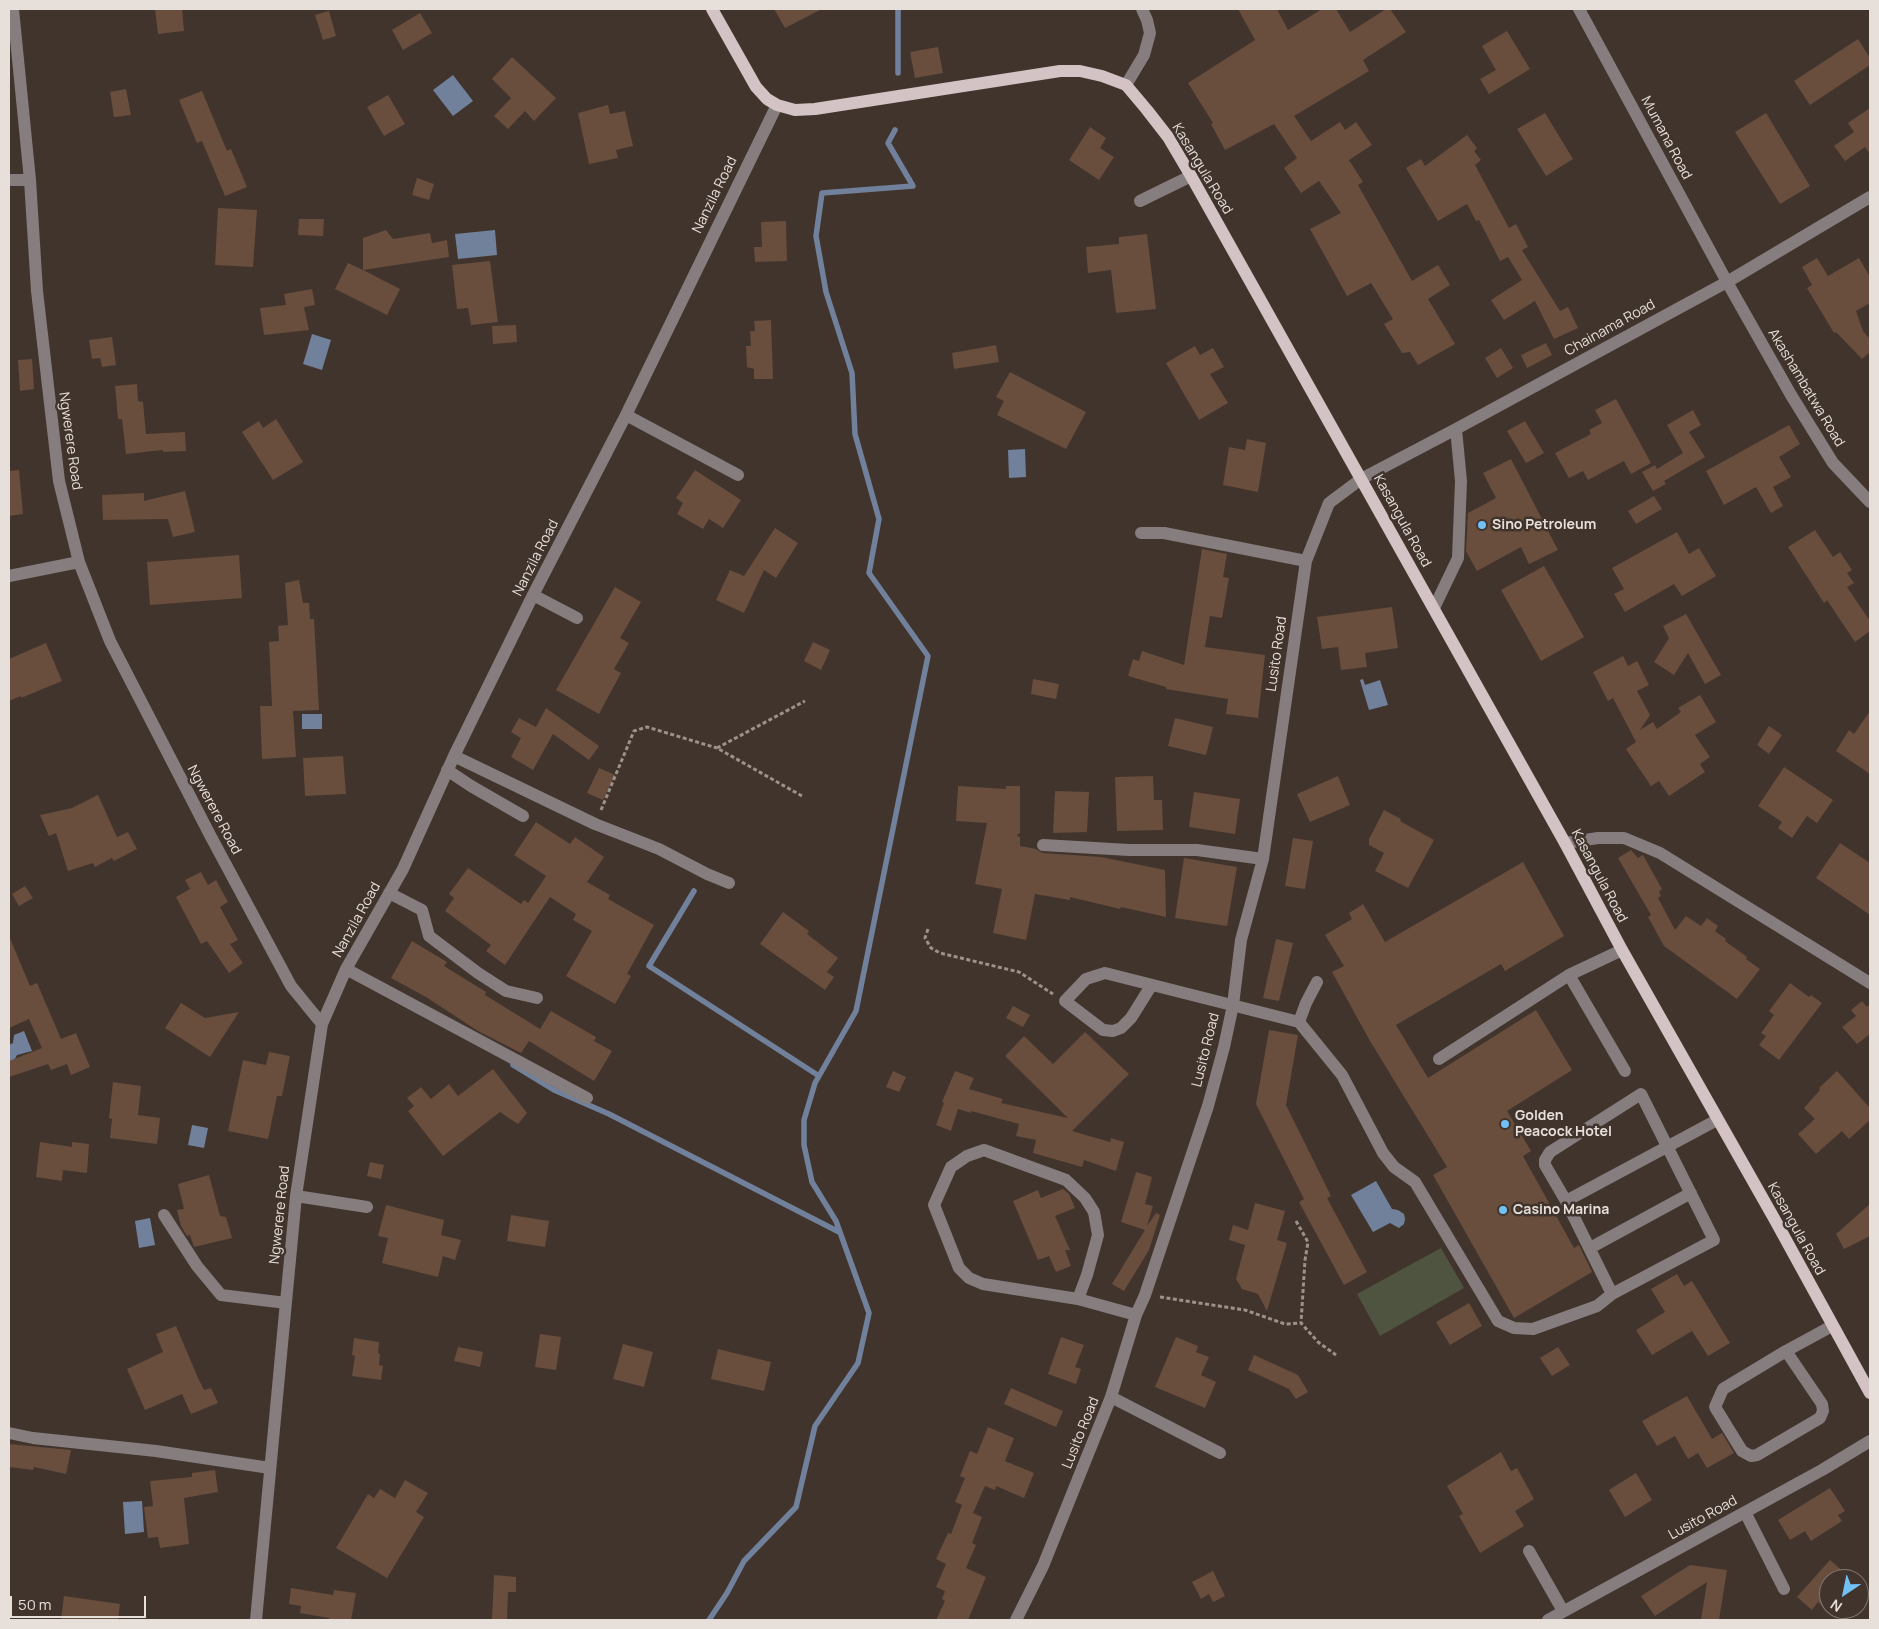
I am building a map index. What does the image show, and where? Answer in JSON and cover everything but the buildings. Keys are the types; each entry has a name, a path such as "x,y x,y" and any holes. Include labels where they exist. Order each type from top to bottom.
{"main road":[{"path":"712,9 756,87 766,99 777,105 795,110 815,109 1060,71 1080,71 1102,76 1126,85"},
{"name":"Kasangula Road","path":"1126,85 1168,137 1191,176 1566,843 1622,950 1775,1220 1870,1393"}],"street":[{"name":"Ngwerere Road","path":"13,9 30,180 37,292 59,481 79,562 110,641 210,835 291,986 322,1024 296,1196 256,1620"},
{"path":"1126,85 1144,55 1150,33 1148,20 1142,9"},
{"name":"Mumana Road","path":"1579,9 1727,282"},
{"name":"Nanzila Road","path":"322,1024 346,969 403,869 447,770 533,595 626,415 777,105"},
{"path":"1140,201 1191,176"},
{"path":"9,180 30,180"},
{"name":"Chainama Road","path":"1361,479 1727,282 1870,197"},
{"name":"Akashambatwa Road","path":"1727,282 1791,395 1833,464 1870,502"},
{"path":"626,415 738,475"},
{"path":"1434,608 1458,558 1461,481 1456,429"},
{"name":"Lusito Road","path":"1016,1620 1043,1566 1111,1396 1136,1315 1145,1294 1208,1106 1233,1004 1241,940 1263,859 1306,561 1329,503 1361,479"},
{"path":"1141,534 1164,533 1306,561"},
{"path":"9,576 79,562"},
{"path":"533,595 577,618"},
{"path":"454,756 595,824 659,849 706,874 729,883"},
{"path":"447,770 523,816"},
{"path":"1566,843 1598,838 1624,838 1660,853 1870,983"},
{"path":"1043,845 1129,850 1197,850 1263,859"},
{"path":"389,893 422,910 429,936 478,973 506,991 537,998"},
{"path":"1439,1059 1569,975 1622,950"},
{"path":"346,969 587,1098"},
{"path":"1151,986 1131,1018 1121,1028 1113,1031 1104,1030 1065,1001 1086,979 1105,973 1299,1022 1342,1075 1383,1153 1394,1167 1415,1182 1498,1321 1514,1328 1533,1329 1597,1306 1612,1294 1714,1240 1641,1094 1550,1152 1544,1160 1612,1294"},
{"path":"1569,975 1625,1071"},
{"path":"1299,1022 1317,982"},
{"path":"1566,1201 1717,1120"},
{"path":"1078,1299 1098,1235 1094,1212 1085,1198 1066,1180 984,1150 967,1156 951,1167 934,1206 958,1268 969,1278 983,1284 1078,1299 1136,1315"},
{"path":"1590,1248 1692,1193"},
{"path":"296,1196 367,1207"},
{"path":"164,1215 197,1266 221,1295 286,1303"},
{"path":"1786,1351 1822,1404 1824,1411 1820,1418 1751,1456 1742,1451 1714,1406 1723,1389 1786,1351 1832,1326"},
{"path":"1111,1396 1220,1453"},
{"path":"9,1433 33,1438 156,1451 270,1468"},
{"name":"Lusito Road","path":"1551,1620 1870,1441"},
{"path":"1745,1512 1784,1589"},
{"path":"1529,1551 1563,1612"}],"path":[{"path":"717,748 805,701"},
{"path":"595,824 634,731 647,727 717,748 802,796"},
{"path":"928,929 925,938 930,948 940,953 1019,972 1065,1001"},
{"path":"1296,1220 1308,1242 1301,1323 1318,1342 1336,1355"},
{"path":"1145,1294 1245,1310 1285,1324 1301,1323"}],"green space":[{"path":"1441,1248 1464,1288 1380,1336 1357,1294"}],"water":[{"path":"453,75 473,101 453,116 433,90"},
{"path":"495,230 497,255 458,259 455,234"},
{"path":"312,334 331,340 322,370 303,364"},
{"path":"1025,449 1026,477 1009,478 1008,450"},
{"path":"1363,679 1365,685 1380,680 1388,705 1369,710 1360,680"},
{"path":"302,714 322,714 322,729 302,729"},
{"path":"24,1031 32,1051 17,1055 11,1066 9,1066 9,1045 13,1043 14,1035"},
{"path":"192,1125 208,1128 204,1148 188,1145"},
{"path":"1376,1181 1392,1209 1404,1214 1404,1224 1399,1228 1390,1223 1373,1232 1351,1195"},
{"path":"150,1218 155,1245 139,1248 135,1221"},
{"path":"142,1501 144,1532 125,1534 123,1502"}],"waterway":[{"path":"898,9 898,73"},
{"path":"709,1620 727,1593 744,1561 796,1507 815,1426 858,1363 869,1313 836,1221 812,1182 804,1145 804,1120 815,1083 856,1011 928,656 869,573 879,519 855,434 852,373 826,292 816,236 822,193 913,186 888,143 895,130"},
{"path":"694,891 649,966 819,1076"},
{"path":"513,1065 554,1090 609,1114 839,1232"}],"place":[{"name":"Sino Petroleum","path":"1482,525"},
{"name":"Golden Peacock Hotel","path":"1505,1124"},
{"name":"Casino Marina","path":"1503,1210"}]}
